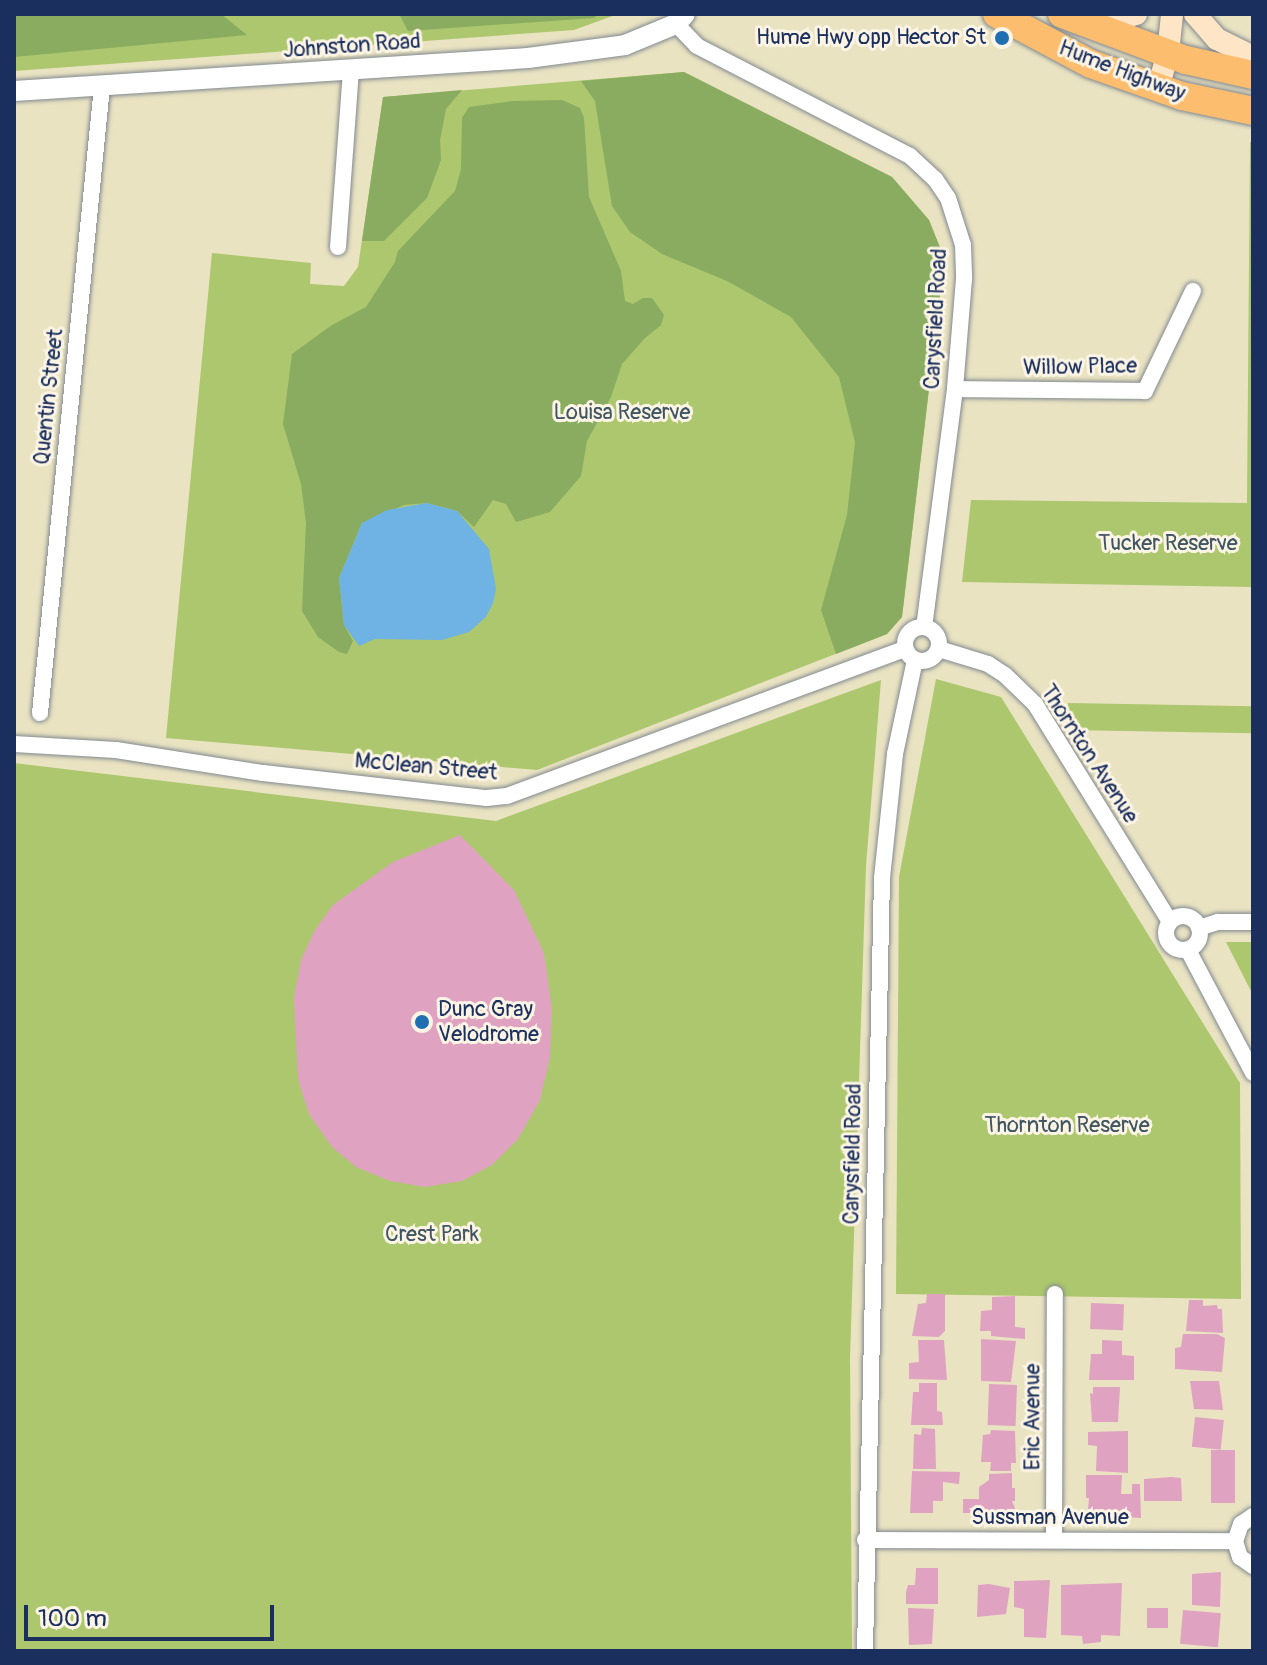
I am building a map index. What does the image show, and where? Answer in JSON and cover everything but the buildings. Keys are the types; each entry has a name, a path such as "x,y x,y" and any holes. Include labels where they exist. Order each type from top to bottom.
{"highway":[{"name":"Hume Highway","path":"997,14 1091,64 1158,88 1253,111"},
{"name":"Hume Highway","path":"1062,14 1168,53 1253,75"}],"main road":[{"path":"1076,14 1119,19 1136,14"},
{"path":"1158,88 1168,53 1172,14"},
{"path":"1195,14 1217,39 1253,57"}],"street":[{"name":"Johnston Road","path":"14,91 351,70 595,50 625,45 680,19"},
{"name":"Carysfield Road","path":"680,19 697,46 910,156 935,179 948,198 963,245 955,389 924,627"},
{"path":"338,247 351,70"},
{"name":"Quentin Street","path":"40,713 102,86"},
{"name":"Willow Place","path":"955,389 1145,391 1193,291"},
{"path":"924,627 935,632 939,649 929,660 910,655 908,633 924,627"},
{"name":"Thornton Avenue","path":"939,649 988,664 1005,675 1035,704 1170,922 1165,932 1168,943 1177,950 1188,950 1253,1073"},
{"name":"Carysfield Road","path":"865,1651 865,1540 882,878 895,754 910,655"},
{"name":"McClean Street","path":"14,744 116,750 263,773 487,798 507,796 910,655"},
{"path":"1170,922 1186,916 1199,928"},
{"path":"1199,928 1218,922 1253,922"},
{"path":"1188,950 1198,941 1199,928"},
{"name":"Eric Avenue","path":"1054,1540 1055,1294"},
{"path":"1253,1516 1241,1524 1235,1541 1240,1557 1253,1566"},
{"name":"Sussman Avenue","path":"865,1540 1235,1541"}],"green space":[{"path":"14,14 618,14 574,30 14,71"},
{"path":"14,14 221,14 247,35 14,57"},
{"path":"399,14 599,14 594,18 408,31"},
{"name":"Louisa Reserve","path":"684,72 892,177 929,220 941,250 942,279 902,617 887,634 537,770 166,738 212,253 311,263 310,284 344,286 358,267 383,97"},
{"path":"684,72 892,177 929,220 941,250 942,279 902,617 887,634 836,654 821,610 847,515 855,442 839,377 791,317 727,281 662,254 630,232 612,206 595,101 581,81"},
{"path":"462,90 446,109 440,140 441,160 427,198 384,241 362,241 383,97"},
{"path":"562,100 580,108 584,118 589,197 621,271 625,301 633,304 643,298 652,298 664,315 661,325 622,364 611,397 587,441 581,476 550,512 516,522 506,504 493,500 474,527 457,511 427,503 404,505 362,523 339,578 344,625 353,641 347,654 339,652 318,637 302,611 306,523 301,484 283,424 292,354 332,325 366,307 395,262 398,251 455,191 461,169 462,118 469,107 513,101"},
{"name":"Tucker Reserve","path":"1250,142 1253,143 1253,587 962,582 971,500 1247,503"},
{"name":"Thornton Reserve","path":"936,679 1001,697 1240,1083 1241,1299 896,1294 899,877"},
{"name":"Crest Park","path":"881,680 866,866 850,1358 852,1651 14,1651 14,763 496,821"},
{"path":"1068,703 1253,706 1253,733 1068,730"},
{"path":"1226,942 1253,942 1253,995"}],"water":[{"path":"427,503 457,511 489,549 496,589 493,603 486,617 469,632 442,640 375,639 359,646 344,625 339,578 362,523 387,510"}],"place":[{"name":"Hume Hwy opp Hector St","path":"1002,38"},
{"name":"Dunc Gray Velodrome","path":"422,1022"}]}
